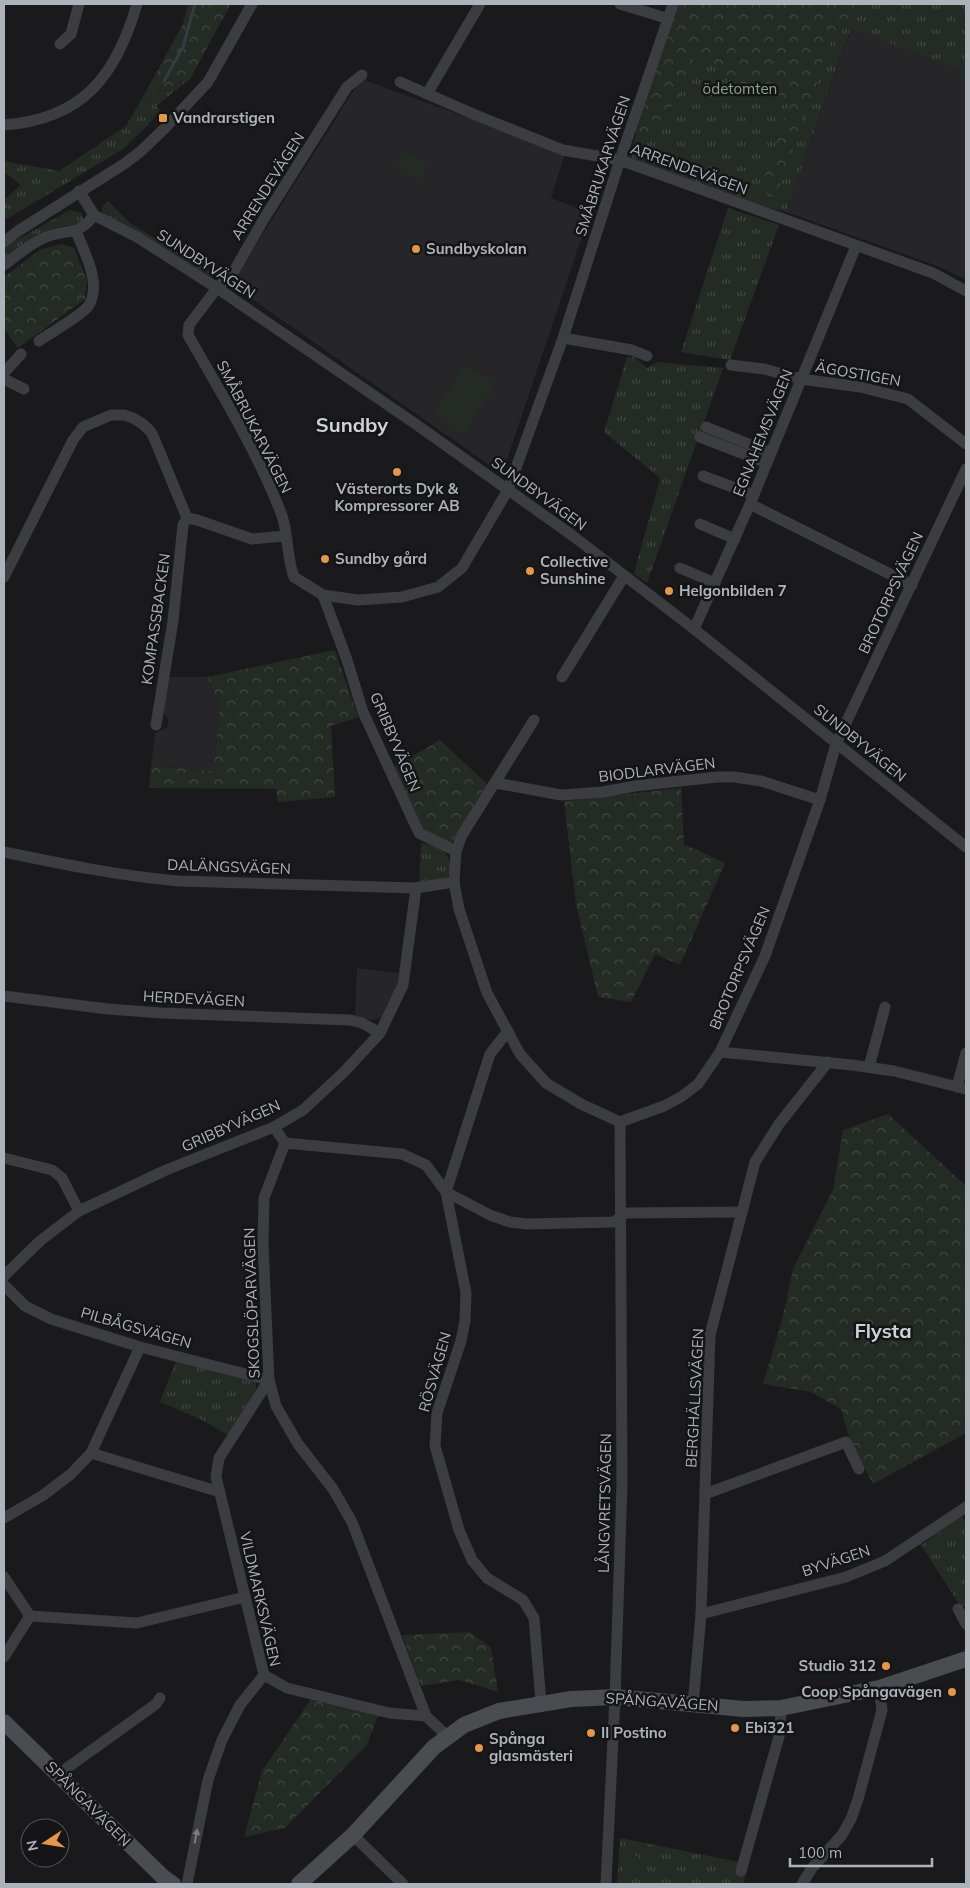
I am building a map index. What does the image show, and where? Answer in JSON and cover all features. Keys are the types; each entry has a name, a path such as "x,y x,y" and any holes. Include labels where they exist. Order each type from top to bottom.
{"street":[{"path":"60,44 72,34 79,4"},
{"path":"4,125 26,123 52,116 79,102 105,76 119,53 137,4"},
{"path":"4,242 140,152 208,82 252,4"},
{"path":"427,94 480,4"},
{"path":"620,4 669,19"},
{"name":"SMÅBRUKARVÄGEN","path":"217,288 188,325 188,335 260,466 282,515 287,552 294,576 323,595 358,600 402,597 438,586 462,568 508,490 563,338 620,160 674,4"},
{"name":"ARRENDEVÄGEN","path":"217,288 234,271 265,217 347,87 362,75"},
{"name":"ARRENDEVÄGEN","path":"400,82 563,150 620,160 933,273 966,291"},
{"path":"4,265 46,237 82,228 94,215 79,192"},
{"name":"SUNDBYVÄGEN","path":"94,215 138,237 217,288 572,536 694,629 966,847"},
{"path":"4,236 18,231"},
{"path":"38,341 88,307 93,296 94,285 90,269 76,231"},
{"name":"EGNAHEMSVÄGEN","path":"694,629 752,500 856,246"},
{"path":"563,338 632,350 647,356"},
{"path":"4,373 21,354"},
{"name":"ÄGOSTIGEN","path":"731,366 764,369 801,379 860,388 908,399 966,444"},
{"path":"4,379 24,389"},
{"path":"4,577 73,440 83,427 111,415 124,415 133,418 151,432 187,518 252,539 286,536"},
{"path":"703,432 769,458"},
{"name":"BROTORPSVÄGEN","path":"620,1122 664,1106 681,1097 698,1084 720,1052 765,956 820,800 836,744 966,469"},
{"path":"703,476 912,584"},
{"name":"KOMPASSBACKEN","path":"156,725 173,621 183,526 187,518"},
{"path":"700,524 734,539"},
{"path":"680,568 715,583"},
{"path":"562,677 624,576"},
{"name":"GRIBBYVÄGEN","path":"323,595 347,660 363,712 420,833 456,851"},
{"path":"534,720 462,835 456,851 454,882 460,909 487,993 520,1054 546,1083 581,1104 620,1122"},
{"name":"BIODLARVÄGEN","path":"496,783 561,795 603,792 634,786 717,777 734,777 761,780 820,800"},
{"name":"DALÄNGSVÄGEN","path":"4,852 160,879 416,888 454,882"},
{"name":"GRIBBYVÄGEN","path":"4,1276 40,1241 79,1211 166,1170 274,1127 303,1110 344,1072 380,1033 403,985 416,888"},
{"name":"HERDEVÄGEN","path":"4,996 108,1009 170,1014 350,1020 362,1023 380,1033"},
{"path":"869,1067 885,1007"},
{"name":"RÖSVÄGEN","path":"508,1031 490,1054 446,1192 466,1293 465,1321 461,1340 437,1413 435,1446 459,1530 472,1560 487,1578 522,1600 534,1618 541,1703"},
{"path":"720,1052 869,1067 894,1071 961,1088 966,1052"},
{"name":"BERGHÄLLSVÄGEN","path":"693,1705 701,1614 710,1336 755,1162 779,1124 828,1062"},
{"name":"LÅNGVRETSVÄGEN","path":"606,1884 615,1697 622,1484 620,1122"},
{"path":"274,1127 285,1143 402,1154 426,1165 446,1192 490,1215 510,1222 527,1224 614,1222 625,1214 742,1212"},
{"name":"SKOGSLÖPARVÄGEN","path":"285,1143 264,1198 263,1244 269,1380 276,1406 298,1444 333,1490 352,1522 426,1716 448,1737"},
{"path":"4,1158 52,1170 62,1178 79,1211"},
{"name":"PILBÅGSVÄGEN","path":"4,1284 25,1306 51,1319 140,1347 269,1380"},
{"path":"4,1518 42,1496 71,1474 91,1453 140,1347"},
{"name":"VILDMARKSVÄGEN","path":"187,1884 208,1780 222,1740 240,1705 264,1675 216,1477 219,1458 269,1380"},
{"path":"705,1494 846,1442 859,1469"},
{"path":"91,1453 220,1492"},
{"name":"BYVÄGEN","path":"701,1614 846,1576 885,1561 966,1507"},
{"path":"4,1577 30,1616"},
{"path":"30,1616 137,1623 245,1597"},
{"path":"958,1609 966,1624"},
{"path":"4,1657 30,1616"},
{"name":"SPÅNGAVÄGEN","path":"299,1884 353,1834 434,1748 464,1725 499,1711 571,1699 615,1697 744,1709 781,1708 879,1688 966,1659"},
{"path":"264,1675 287,1688 389,1713 426,1716"},
{"path":"802,1884 812,1868 842,1835 851,1819 882,1710 879,1688"},
{"path":"60,1776 67,1768 156,1704 160,1698"},
{"path":"741,1870 780,1732 781,1708"},
{"name":"SPÅNGAVÄGEN","path":"4,1722 172,1884"},
{"path":"353,1834 403,1884"}],"shaded area":[{"path":"852,27 966,72 966,280 940,267 786,212"},
{"name":"Sundbyskolan","path":"361,79 565,153 551,198 590,213 502,474 231,284"},
{"path":"166,677 207,677 220,705 214,771 151,766 155,733 168,727 168,719 161,709"},
{"path":"357,968 399,973 396,990 383,1017 372,1020 355,1017"}],"green space":[{"path":"188,4 231,4 190,79 141,100 183,24"},
{"name":"ödetomten","path":"679,4 966,4 966,72 851,28 786,212 704,191 627,162"},
{"path":"679,4 860,4 832,40 820,68 816,88 776,196 760,190 791,100 729,79 710,60 694,58 679,96 660,123 639,139 635,130"},
{"path":"190,79 156,106 160,110 148,125 123,149 7,219 4,215 4,200 21,185 4,172 4,161 59,171 126,126 141,100"},
{"path":"405,151 428,166 418,180 396,165"},
{"path":"108,201 130,223 214,274 212,278 134,229 105,215 102,211 103,205"},
{"path":"728,208 779,225 730,360 681,352"},
{"path":"70,210 82,213 83,221 42,233 28,240 4,258 4,247"},
{"path":"62,244 74,248 87,281 85,299 18,348 4,329 4,277 41,249"},
{"path":"627,357 634,357 647,368 657,362 723,368 647,583 634,574 660,478 604,432"},
{"path":"466,365 496,385 463,433 434,413"},
{"path":"335,650 358,717 331,726 335,797 278,802 276,789 149,788 151,766 214,771 220,705 207,677"},
{"path":"440,740 487,784 451,844 424,830 392,768"},
{"path":"681,788 684,844 725,863 680,965 655,954 631,1002 598,997 576,904 564,801"},
{"path":"421,843 431,845 445,852 449,860 450,870 447,877 437,881 419,882"},
{"path":"888,1114 966,1186 966,1433 873,1484 849,1437 841,1409 811,1392 763,1384 782,1320 793,1269 833,1190 843,1130"},
{"path":"176,1360 256,1382 256,1389 228,1435 200,1419 160,1402"},
{"path":"962,1516 966,1522 966,1605 961,1607 921,1545"},
{"path":"470,1632 491,1648 498,1692 459,1680 421,1686 402,1635"},
{"path":"311,1699 379,1713 367,1745 285,1828 244,1837 262,1771"},
{"path":"620,1838 749,1863 743,1884 617,1884"},
{"path":"626,1854 639,1856 635,1880 622,1877"}],"waterway":[{"path":"164,81 183,47 195,4"}],"place":[{"name":"Vandrarstigen","path":"163,118"},
{"name":"Sundbyskolan","path":"416,249"},
{"name":"Västerorts Dyk & Kompressorer AB","path":"397,472"},
{"name":"Sundby gård","path":"325,559"},
{"name":"Collective Sunshine","path":"530,571"},
{"name":"Helgonbilden 7","path":"669,591"},
{"name":"Studio 312","path":"886,1666"},
{"name":"Coop Spångavägen","path":"952,1692"},
{"name":"Ebi321","path":"735,1728"},
{"name":"Il Postino","path":"591,1733"},
{"name":"Spånga glasmästeri","path":"479,1748"}],"district":[{"name":"Sundby","path":"352,425"},
{"name":"Flysta","path":"883,1331"}]}
